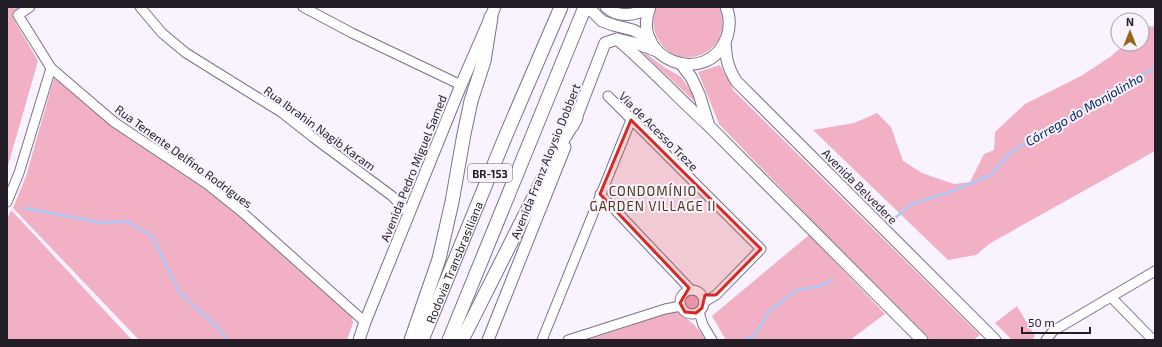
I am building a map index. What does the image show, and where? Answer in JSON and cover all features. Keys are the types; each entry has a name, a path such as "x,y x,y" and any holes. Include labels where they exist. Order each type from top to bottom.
{"highway":[{"name":"Rodovia Transbrasiliana","path":"422,340 506,135 561,7"},
{"name":"Rodovia Transbrasiliana","path":"449,340 586,7"},
{"path":"411,340 440,251 452,202 471,102 484,61 493,12"},
{"path":"462,340 563,139 576,118"}],"main road":[{"path":"586,7 602,20 613,25 633,30 650,39"},
{"path":"607,8 621,14 634,14 649,7"},
{"path":"649,7 647,19 648,32 657,51"},
{"name":"Avenida Belvedere","path":"726,7 729,18 726,56 729,70 736,81 995,340"},
{"name":"Avenida Pedro Miguel Samed","path":"359,340 461,85 493,12"},
{"path":"617,39 638,44 657,51 668,59 681,64 696,64 710,58 726,41"},
{"path":"617,39 636,55 682,102 709,126 922,340"},
{"name":"Avenida Franz Aloysio Dobbert","path":"488,340 605,43 617,39"},
{"path":"681,64 691,77 699,94 709,126"}],"street":[{"name":"Rua Tenente Delfino Rodrigues","path":"30,7 18,15 51,68 114,122 207,184 242,212 365,322"},
{"name":"Rua Ibrahin Nagib Karam","path":"140,7 162,33 186,53 281,112 392,196 409,213"},
{"path":"303,7 352,33 461,85"},
{"path":"7,202 19,173 51,68"},
{"name":"Via de Acesso Treze","path":"608,96 761,249 716,295 703,298"},
{"path":"542,340 631,120"},
{"path":"568,340 665,309 684,297 697,291 703,298 702,308 696,313 685,312 684,297 680,278 600,194"},
{"path":"1046,340 1053,331 1155,271"},
{"path":"1111,297 1153,340"},
{"path":"696,313 712,340"}],"highlighted area":[{"path":"631,120 761,249 716,295 705,295 702,308 696,313 685,312 680,303 689,288 600,194"}],"shaded area":[{"path":"7,7 28,7 13,18 38,61 7,169"},
{"path":"657,7 719,7 723,23 720,36 713,47 702,54 690,57 677,56 666,49 655,33 654,22"},
{"path":"1150,26 1155,26 1155,151 989,244 976,255 948,260 813,130 854,123 877,113 891,127 903,161 922,173 954,184 970,182 984,154 994,150 995,132 1025,104 1081,76 1116,52 1150,52"},
{"path":"645,53 681,77 692,93 695,102 644,54"},
{"path":"720,65 734,91 980,335 973,340 931,340 825,234 719,124 698,72"},
{"path":"54,78 112,124 205,186 240,213 352,316 353,323 347,340 139,340 13,208 26,176"},
{"path":"11,210 132,340 7,340 7,219"},
{"path":"809,235 885,314 850,340 726,340 712,316"},
{"path":"689,294 695,294 700,299 698,308 695,310 689,310 684,305 684,299"},
{"path":"1017,306 1035,336 1032,340 1012,340 995,323"},
{"path":"675,311 692,323 706,340 587,340"}],"waterway":[{"name":"Córrego do Monjolinho","path":"892,221 911,204 947,193 991,175 1009,154 1044,130 1126,87 1155,67"},
{"path":"24,208 103,223 127,221 152,236 179,292 216,326 228,340"},
{"name":"Córrego do Monjolinho","path":"744,340 755,335 769,311 797,290 820,286 832,280"}],"district":[{"name":"CONDOMÍNIO GARDEN VILLAGE II","path":"653,198"}]}
